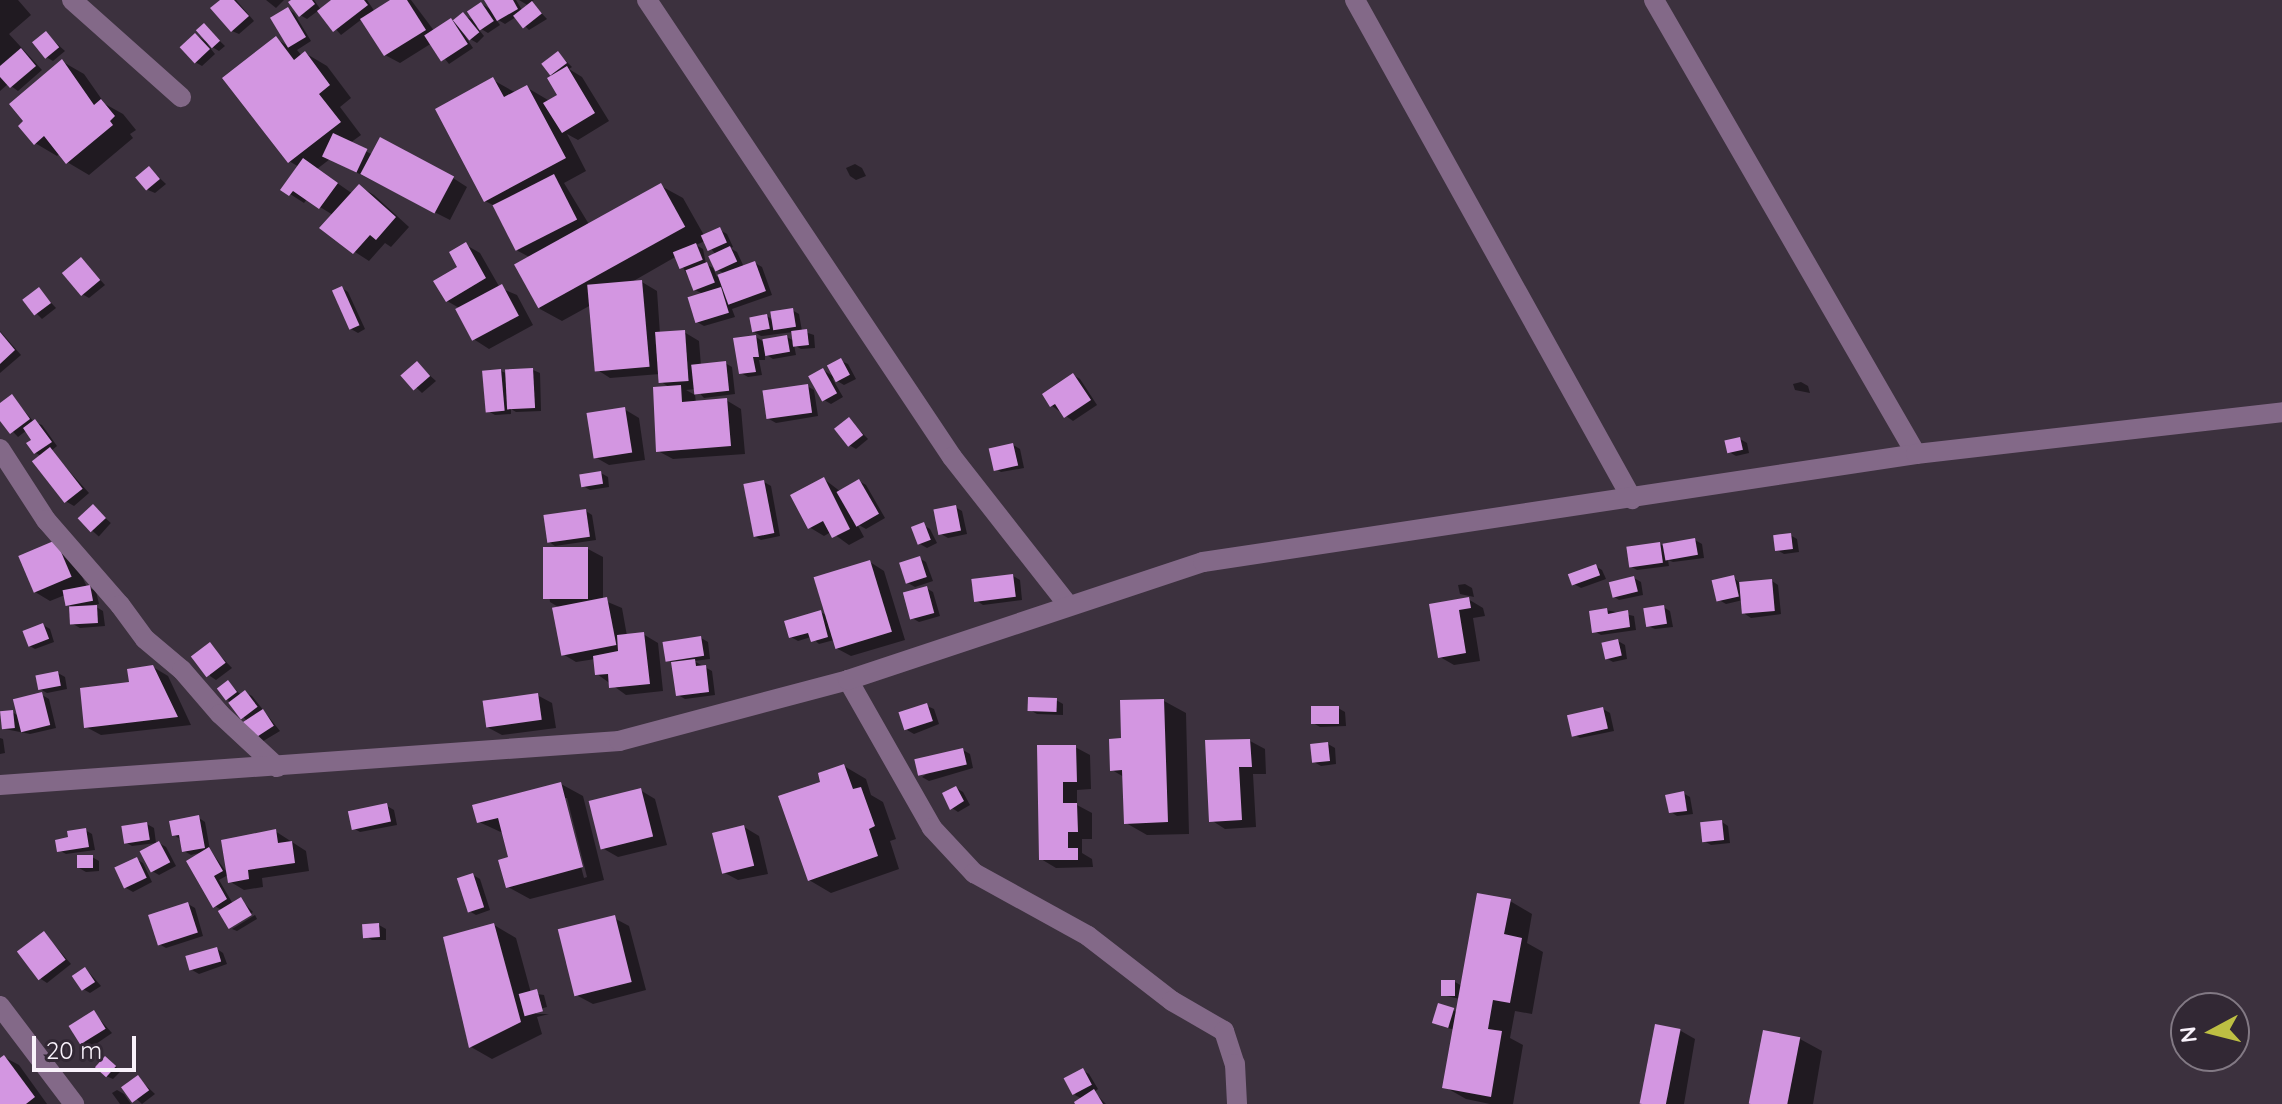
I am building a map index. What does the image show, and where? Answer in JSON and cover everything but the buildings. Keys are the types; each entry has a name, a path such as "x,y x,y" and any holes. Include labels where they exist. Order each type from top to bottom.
{"street":[{"path":"72,0 181,97"},
{"path":"647,0 952,457 1068,605"},
{"path":"1355,0 1632,499"},
{"path":"1654,0 1916,454"},
{"path":"0,785 619,741 848,680 1203,562 1916,454 2282,412"},
{"path":"0,449 46,520 120,605 145,639 182,670 220,714 277,767"},
{"path":"848,680 932,828 974,873 1088,936 1172,1001 1224,1031 1235,1064 1237,1104"},
{"path":"0,1006 74,1104"}]}
